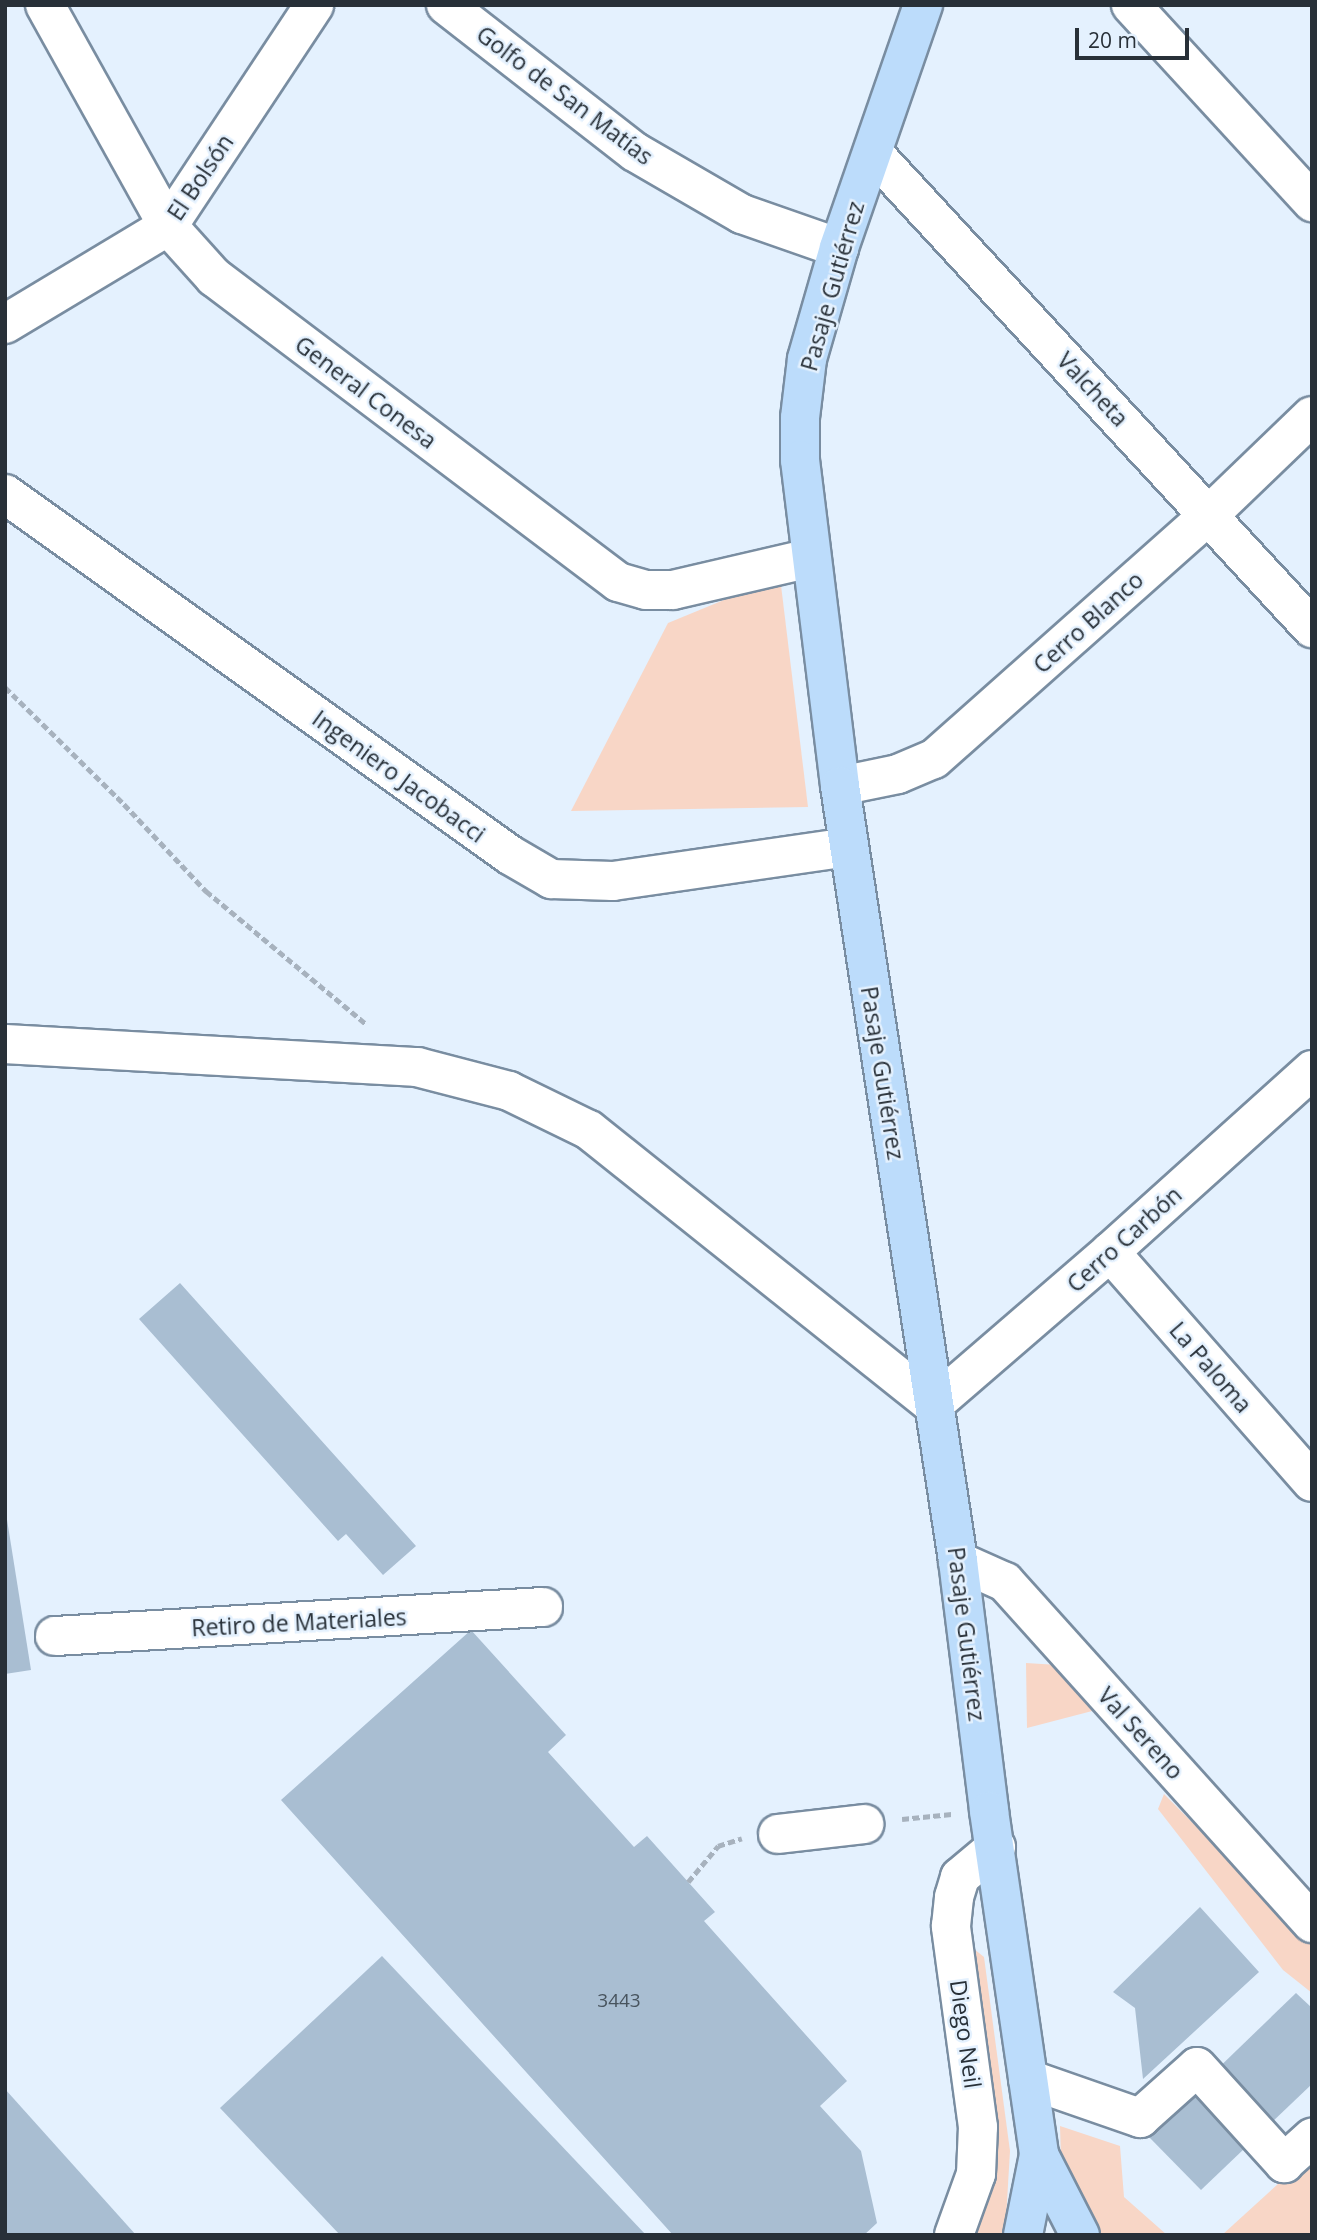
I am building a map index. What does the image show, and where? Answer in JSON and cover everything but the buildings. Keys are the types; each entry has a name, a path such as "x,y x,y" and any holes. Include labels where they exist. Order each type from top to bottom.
{"main road":[{"name":"Pasaje Gutiérrez","path":"923,5 839,248 807,359 800,418 802,500 840,786 958,1562 1040,2155 1080,2235"},
{"name":"Pasaje Gutiérrez","path":"1023,2235 1040,2155"}],"street":[{"name":"General Conesa","path":"45,5 168,226 214,277 618,582 646,590 673,590 810,558"},
{"name":"El Bolsón","path":"5,324 168,226 314,5"},
{"name":"Golfo de San Matías","path":"446,5 635,152 742,214 839,248"},
{"path":"1130,5 1312,202"},
{"name":"Valcheta","path":"873,153 1312,628"},
{"name":"Cerro Blanco","path":"840,786 898,774 934,759 1209,514 1312,416"},
{"name":"Ingeniero Jacobacci","path":"5,494 510,855 551,879 613,881 849,847"},
{"path":"5,1045 417,1067 509,1091 589,1130 933,1405"},
{"name":"Cerro Carbón","path":"933,1405 1110,1252 1312,1070"},
{"name":"La Paloma","path":"1110,1252 1312,1482"},
{"name":"Val Sereno","path":"958,1562 1005,1582 1312,1923"},
{"name":"Retiro de Materiales","path":"55,1636 542,1607"},
{"path":"778,1834 881,1822"},
{"name":"Diego Neil","path":"954,2235 976,2174 978,2127 951,1926 954,1897 960,1877 993,1829"},
{"path":"1028,2079 1140,2118 1197,2067 1284,2163 1312,2137"}],"path":[{"path":"5,687 124,804 206,891 417,1067"},
{"path":"881,1822 993,1829"},
{"path":"688,1882 718,1846 738,1838 778,1834"}],"shaded area":[{"path":"780,577 808,807 571,811 668,623"},
{"path":"1026,1663 1058,1665 1096,1710 1027,1728"},
{"path":"1164,1794 1312,1943 1312,1993 1283,1970 1158,1809"},
{"path":"969,1945 984,1957 1010,2151 1005,2235 970,2235"},
{"path":"1060,2126 1120,2146 1124,2197 1167,2235 1096,2235 1061,2159"},
{"path":"1312,2153 1312,2235 1222,2235"}]}
